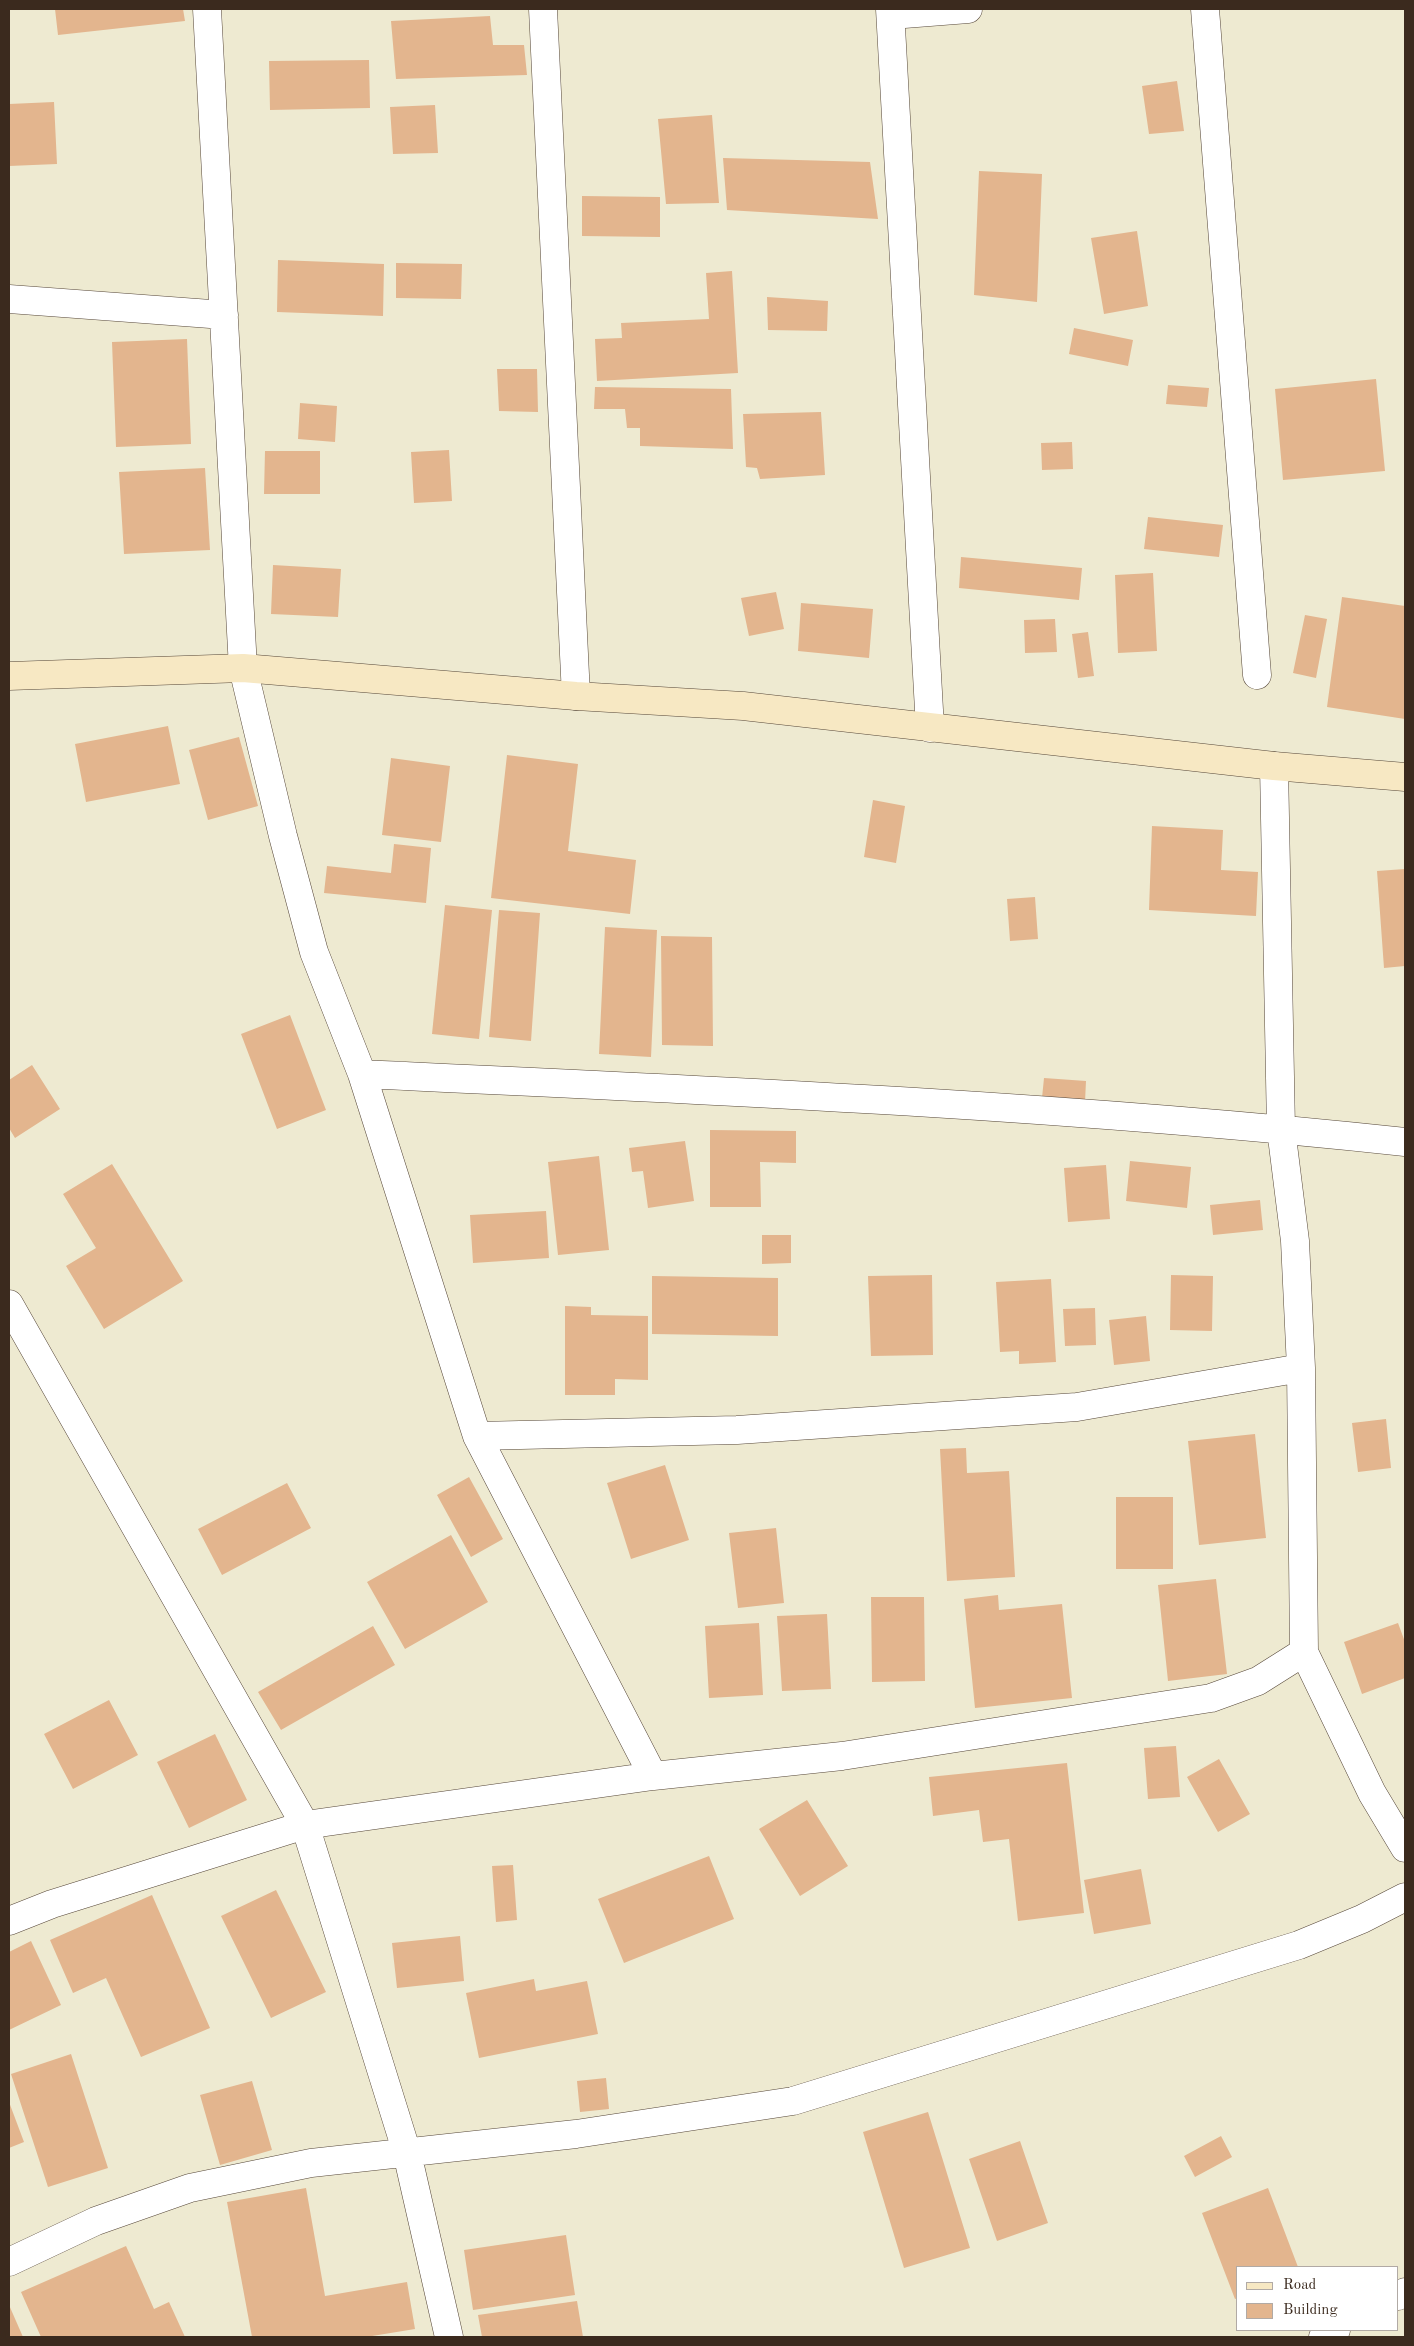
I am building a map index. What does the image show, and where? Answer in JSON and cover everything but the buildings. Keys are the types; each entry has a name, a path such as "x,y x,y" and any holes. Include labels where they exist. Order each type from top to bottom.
{"street":[{"path":"206,9 243,668 314,952 362,1074 477,1436 653,1776"},
{"path":"543,9 576,696"},
{"path":"930,728 890,12 968,9"},
{"path":"1205,9 1257,675"},
{"path":"9,299 224,315"},
{"path":"9,676 243,668 576,696 743,706 1274,766 1405,777"},
{"path":"1274,766 1281,1129 1295,1241 1300,1368 1304,1652 1372,1793 1405,1848"},
{"path":"362,1074 817,1095 1281,1129 1405,1142"},
{"path":"9,1304 305,1825 407,2153 450,2337"},
{"path":"477,1436 737,1430 1077,1408 1300,1368"},
{"path":"9,1921 52,1904 305,1825 653,1776 842,1756 1211,1698 1258,1681 1304,1652"},
{"path":"9,2262 96,2221 190,2188 311,2162 576,2134 793,2101 1299,1946 1362,1919 1405,1897"},
{"path":"1322,2337 1334,2331"}]}
